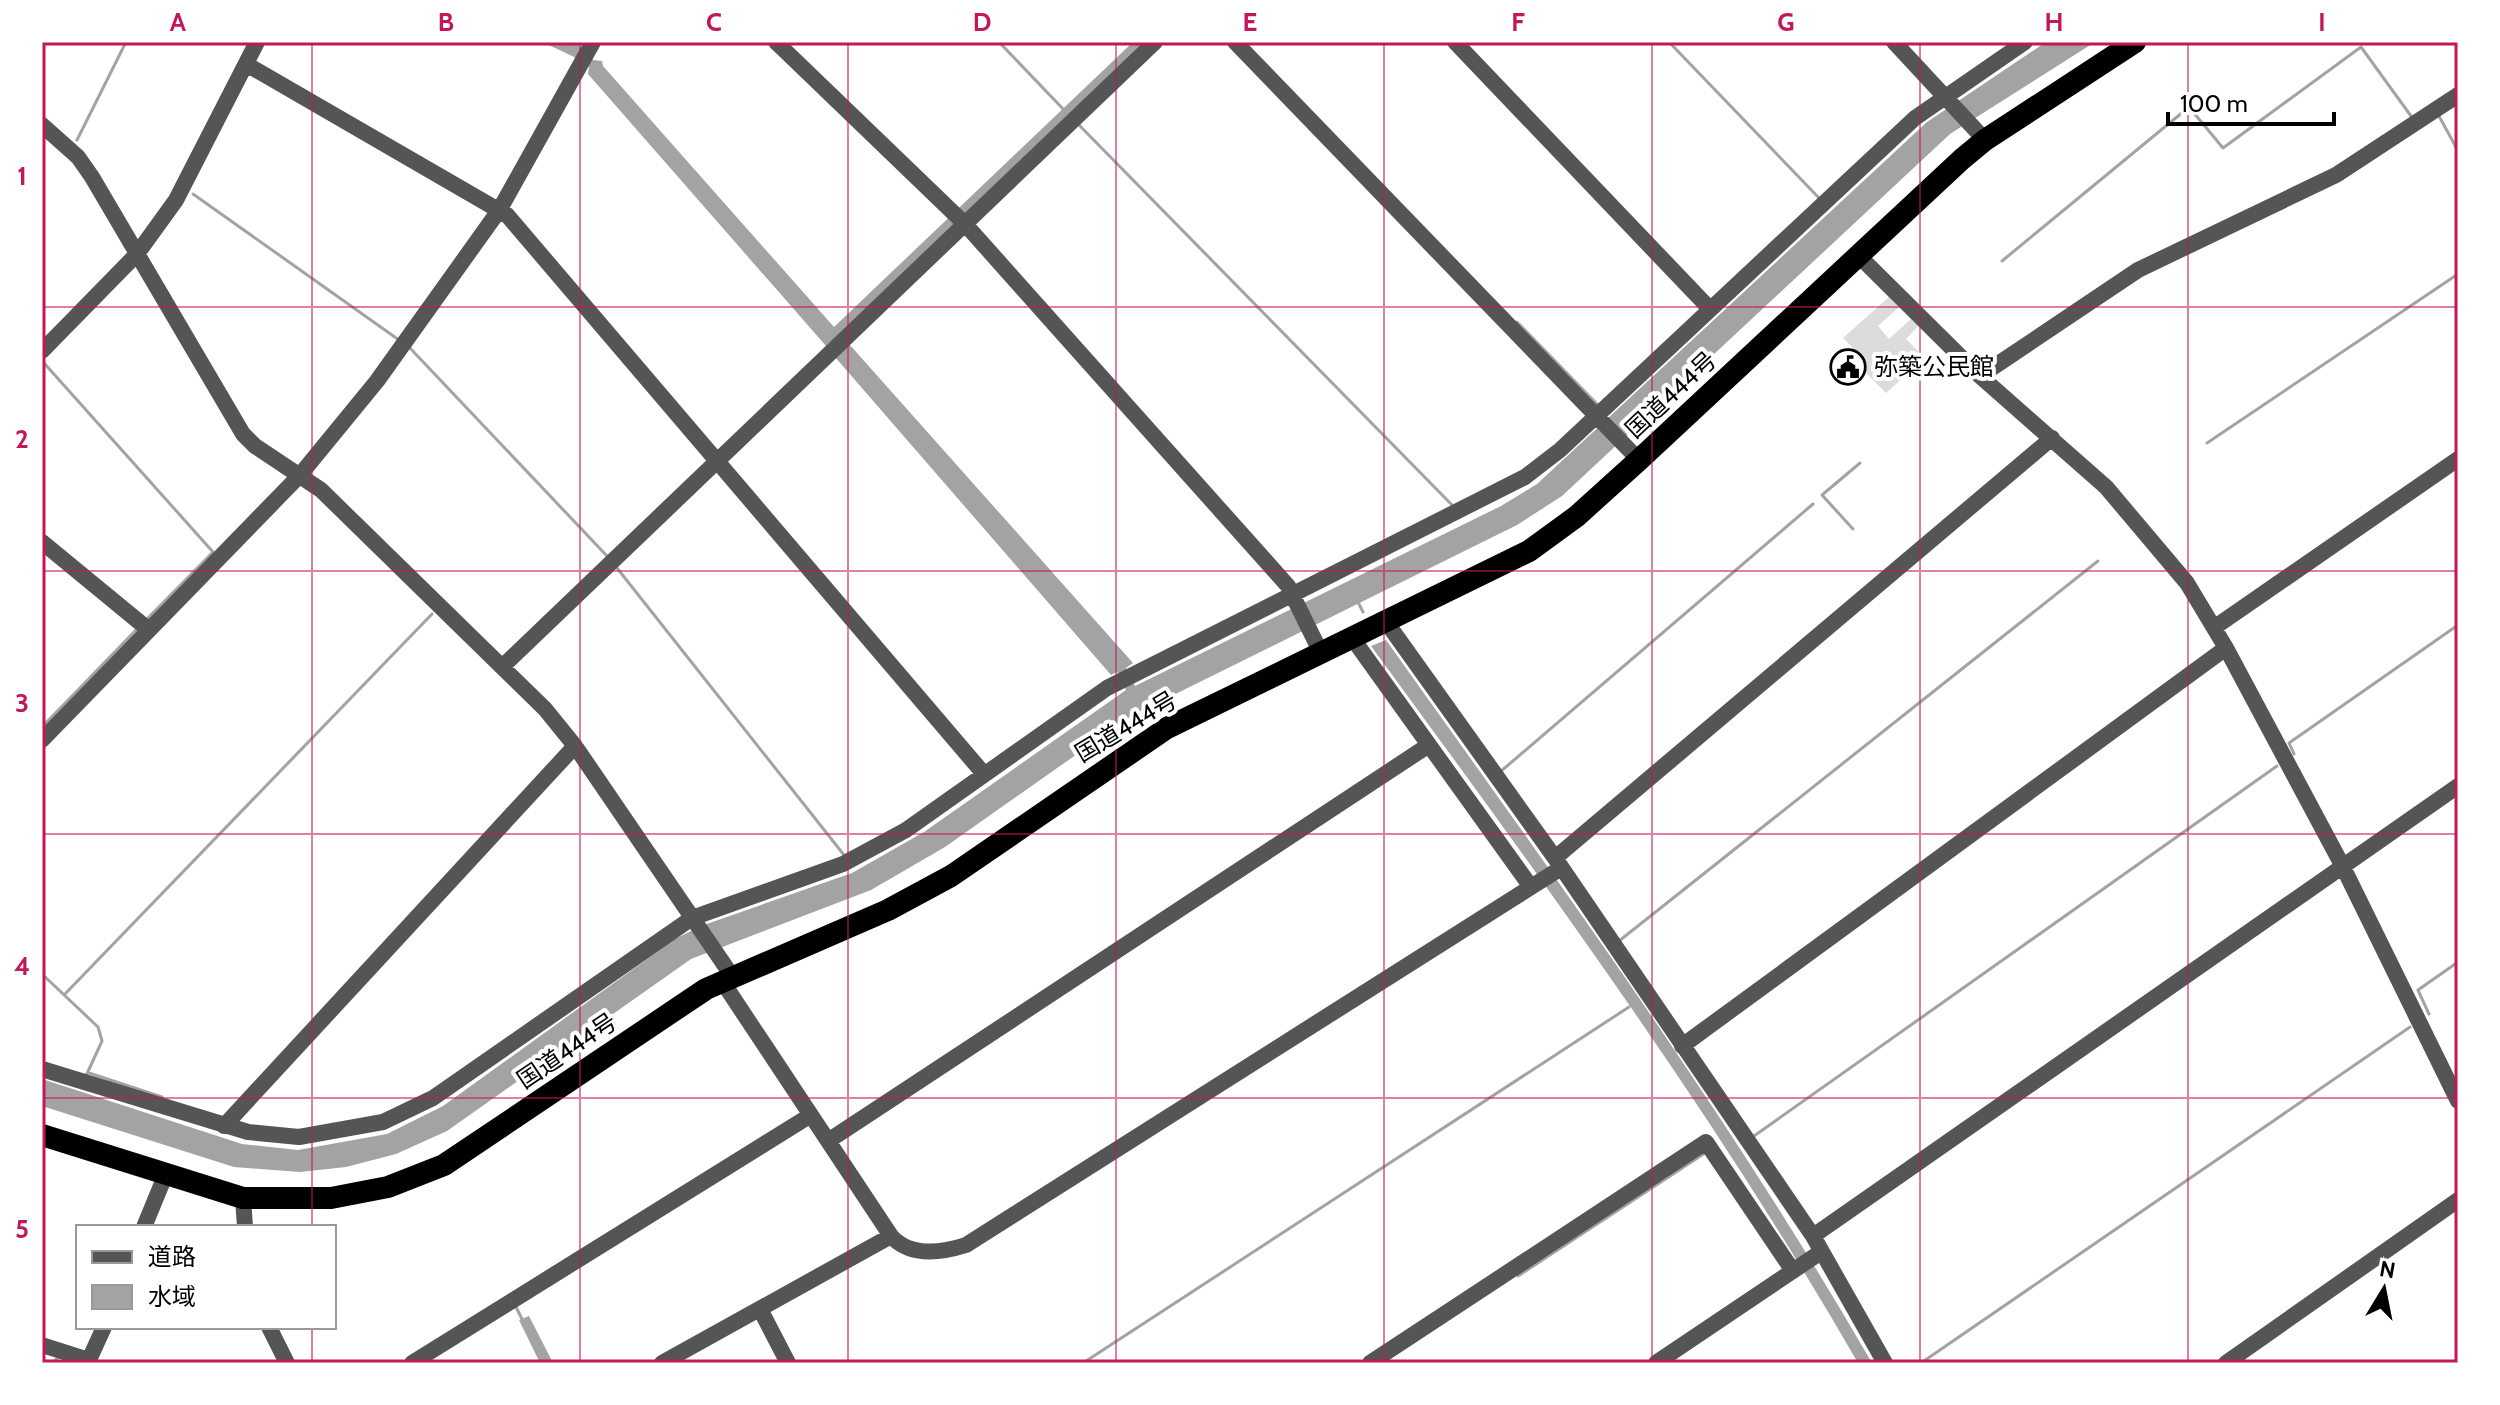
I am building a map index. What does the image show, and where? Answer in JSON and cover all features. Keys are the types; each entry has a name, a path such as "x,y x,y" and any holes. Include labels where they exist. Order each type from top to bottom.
{"highway":[{"name":"国道444号","path":"42,1135 243,1198 331,1198 388,1187 444,1165 725,972 888,910 951,876 1167,728 1317,644 1356,638 1529,551 1577,516 1632,453 1859,256 1979,133 2135,42"}],"street":[{"path":"42,351 137,254 176,200 257,42"},
{"path":"776,42 960,218 1294,598 1317,644"},
{"path":"502,667 838,345 960,218 1155,42"},
{"path":"1235,42 1632,453"},
{"path":"1455,42 1710,309"},
{"path":"1894,42 1979,133"},
{"path":"42,1069 224,1126 299,1137 383,1122 433,1098 692,919 843,864 906,830 1126,678 1294,598 1492,496 1560,450 1599,417 1823,203 1947,97 2025,42"},
{"path":"42,740 300,475 377,381 500,209 591,46"},
{"path":"246,64 500,209 984,774"},
{"path":"1980,376 2138,270 2336,175 2458,95"},
{"path":"42,125 78,157 243,434 255,446 321,490 502,667 575,746 692,919 811,1115 891,1236 906,1249 915,1251 966,1245 1535,885 2052,438"},
{"path":"1859,256 1980,376 2106,487 2187,583 2215,627 2342,865 2458,1101"},
{"path":"2215,627 2458,459"},
{"path":"42,542 149,630"},
{"path":"1384,624 1557,866 1813,1236 1818,1254 1885,1363"},
{"path":"1356,638 1429,745 1535,885"},
{"path":"1682,1046 2226,648"},
{"path":"828,1141 1429,745"},
{"path":"224,1126 575,746"},
{"path":"1813,1236 2458,786"},
{"path":"412,1363 811,1115"},
{"path":"1370,1363 1706,1142 1795,1270"},
{"path":"145,1225 165,1176"},
{"path":"243,1198 245,1225"},
{"path":"2226,1363 2458,1200"},
{"path":"662,1363 891,1236"},
{"path":"1656,1363 1818,1254"},
{"path":"760,1309 788,1363"},
{"path":"42,1345 81,1361 89,1360 103,1329"},
{"path":"270,1329 287,1363"}],"shaded area":[{"path":"1889,297 1899,307 1878,326 1889,339 1911,319 1918,326 1906,339 1919,352 1898,370 1903,378 1886,393 1855,362 1861,356 1843,338"}],"water":[{"path":"543,42 577,42 593,60 602,61 603,66 834,327 1133,42 1144,42 837,336 849,344 1133,663 1126,668 1135,686 1501,506 1537,484 1927,122 2046,42 2095,42 1950,134 1562,496 1517,525 1131,716 945,847 871,890 691,959 447,1131 396,1154 346,1167 300,1172 234,1167 42,1106 42,1079 242,1144 298,1150 387,1134 443,1106 675,939 701,926 852,873 924,832 1126,690 1117,672 1111,675 835,357 829,343 826,346 588,74 589,67"},
{"path":"1386,640 1699,1086 1759,1177 1872,1363 1858,1363 1803,1270 1685,1087 1562,909 1371,646"},
{"path":"529,1316 553,1363 540,1363 519,1320"}],"waterway":[{"path":"77,140 126,42"},
{"path":"999,42 1065,111"},
{"path":"1669,42 1819,198"},
{"path":"2002,261 2189,107 2223,148 2361,47 2411,116"},
{"path":"2439,116 2458,151"},
{"path":"1079,125 1454,507"},
{"path":"193,194 399,340"},
{"path":"2207,443 2458,274"},
{"path":"1517,322 1597,404"},
{"path":"409,347 607,556"},
{"path":"44,363 213,552 147,619"},
{"path":"1853,529 1822,495 1860,463"},
{"path":"1500,772 1813,504"},
{"path":"1619,941 2098,561"},
{"path":"617,568 844,855"},
{"path":"1359,604 1363,612"},
{"path":"64,995 432,614"},
{"path":"2294,754 2289,743 2458,625"},
{"path":"42,727 137,629"},
{"path":"1754,1136 2277,766"},
{"path":"2429,1014 2418,990 2458,962"},
{"path":"42,974 98,1027 102,1041 85,1078"},
{"path":"1083,1363 1629,1007"},
{"path":"1921,1363 2410,1027"},
{"path":"89,1073 162,1097"},
{"path":"1518,1276 1705,1153"},
{"path":"516,1307 523,1321"},
{"path":"53,1363 58,1357"}],"place":[{"name":"弥築公民館","path":"1848,367"}]}
